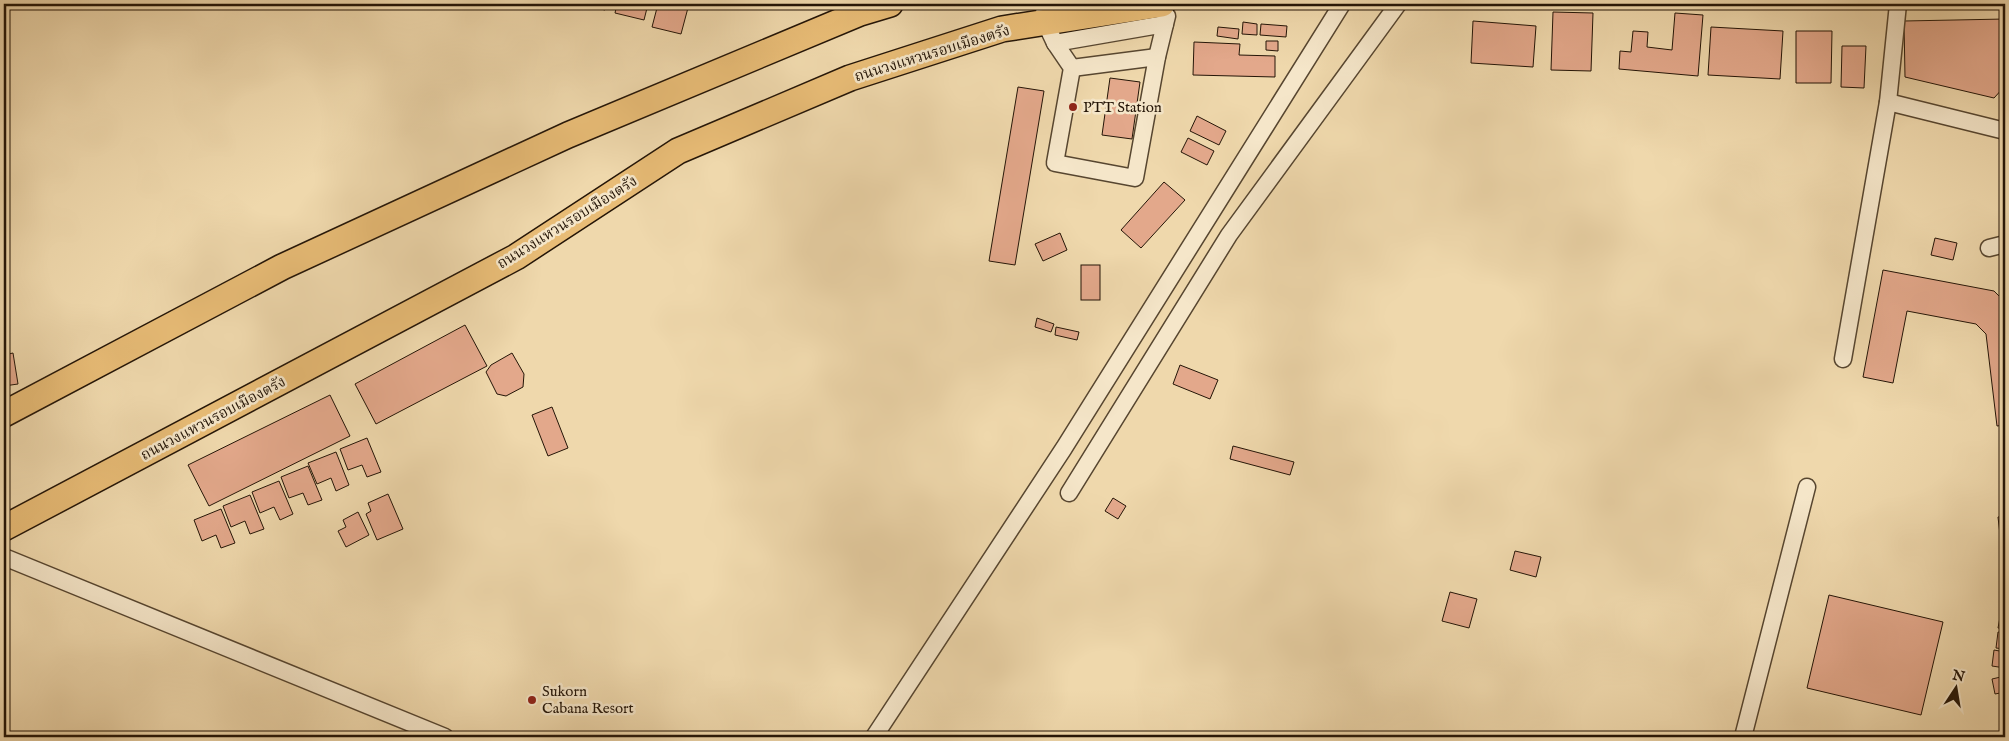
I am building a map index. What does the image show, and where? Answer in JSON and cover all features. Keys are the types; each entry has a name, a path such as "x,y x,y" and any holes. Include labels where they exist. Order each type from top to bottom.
{"highway":[{"path":"4,414 300,259 568,135 860,13 890,4"},
{"name":"ถนนวงแหวนรอบเมืองตรัง","path":"4,528 516,258 678,151 850,78 1002,30 1048,23 1164,14"}],"street":[{"path":"1048,23 1072,68 1055,164 1135,178 1164,14 1170,4"},
{"path":"874,737 1064,448 1342,4"},
{"path":"1069,493 1229,235 1398,4"},
{"path":"1843,359 1888,102 1898,4"},
{"path":"1072,68 1157,57"},
{"path":"1888,102 2005,131"},
{"path":"1989,248 2005,244"},
{"path":"1743,737 1807,487"},
{"path":"4,557 445,737"}],"building":[{"path":"579,4 607,4 605,10"},
{"path":"617,4 648,4 644,20 615,13"},
{"path":"658,4 689,4 681,34 652,27"},
{"path":"1553,12 1593,13 1591,71 1551,70"},
{"path":"1675,13 1703,15 1698,76 1619,69 1620,51 1631,52 1633,31 1648,32 1647,47 1672,50"},
{"path":"2005,19 2005,86 1994,98 1905,77 1904,21"},
{"path":"1473,21 1536,26 1533,67 1471,63"},
{"path":"1243,22 1257,24 1257,35 1242,34"},
{"path":"1261,24 1287,26 1286,37 1260,35"},
{"path":"1218,27 1239,29 1238,39 1217,36"},
{"path":"1711,27 1783,31 1780,79 1708,75"},
{"path":"1796,31 1832,31 1831,83 1796,83"},
{"path":"1266,41 1278,41 1278,51 1266,50"},
{"path":"1194,42 1240,44 1239,55 1275,56 1275,77 1193,75"},
{"path":"1842,46 1866,46 1864,88 1841,87"},
{"path":"1110,78 1140,82 1132,139 1102,135"},
{"path":"1018,87 1044,91 1015,265 989,261"},
{"path":"1197,116 1226,131 1219,145 1190,131"},
{"path":"1188,138 1214,151 1207,165 1181,152"},
{"path":"1164,182 1185,200 1141,248 1121,230"},
{"path":"1060,233 1067,250 1043,261 1035,244"},
{"path":"1935,238 1957,243 1953,260 1931,255"},
{"path":"1081,265 1100,265 1100,300 1081,300"},
{"path":"1883,270 1994,291 2005,302 2005,425 1997,426 1986,334 1976,324 1907,311 1893,383 1863,377"},
{"path":"1037,318 1054,324 1051,332 1035,327"},
{"path":"465,325 487,366 376,424 355,384"},
{"path":"1056,327 1079,332 1077,340 1055,335"},
{"path":"13,353 18,384 4,386 4,355"},
{"path":"512,353 524,374 523,387 506,396 497,394 486,372 491,365"},
{"path":"1180,365 1218,380 1210,399 1173,384"},
{"path":"330,395 350,436 209,506 188,465"},
{"path":"552,407 568,448 548,456 532,415"},
{"path":"367,438 381,472 367,477 362,465 348,470 340,449"},
{"path":"1233,446 1294,462 1290,475 1230,459"},
{"path":"336,452 349,485 336,491 331,478 317,484 308,463"},
{"path":"308,466 322,500 308,505 303,493 289,498 281,477"},
{"path":"279,481 293,514 280,520 274,507 260,513 252,492"},
{"path":"388,494 403,529 377,540 366,514 371,511 368,503"},
{"path":"250,495 264,529 250,534 245,521 231,527 223,506"},
{"path":"1113,498 1126,506 1118,519 1105,511"},
{"path":"221,509 235,543 221,548 216,535 202,541 194,520"},
{"path":"358,512 369,535 346,547 338,531 346,527 343,520"},
{"path":"2005,516 2005,579 1998,517"},
{"path":"1515,551 1541,557 1536,577 1510,570"},
{"path":"1450,592 1477,599 1469,628 1442,621"},
{"path":"1829,595 1943,622 1921,715 1807,688"},
{"path":"2001,612 2005,612 2005,629 1998,628"},
{"path":"1998,632 2005,633 2005,649 1996,648"},
{"path":"1994,650 2005,652 2005,668 1992,666"},
{"path":"2005,676 2005,692 1995,694 1992,679"},
{"path":"2005,701 2005,714 2000,704"}],"place":[{"name":"PTT Station","path":"1073,107"},
{"name":"Sukorn Cabana Resort","path":"532,700"}]}
